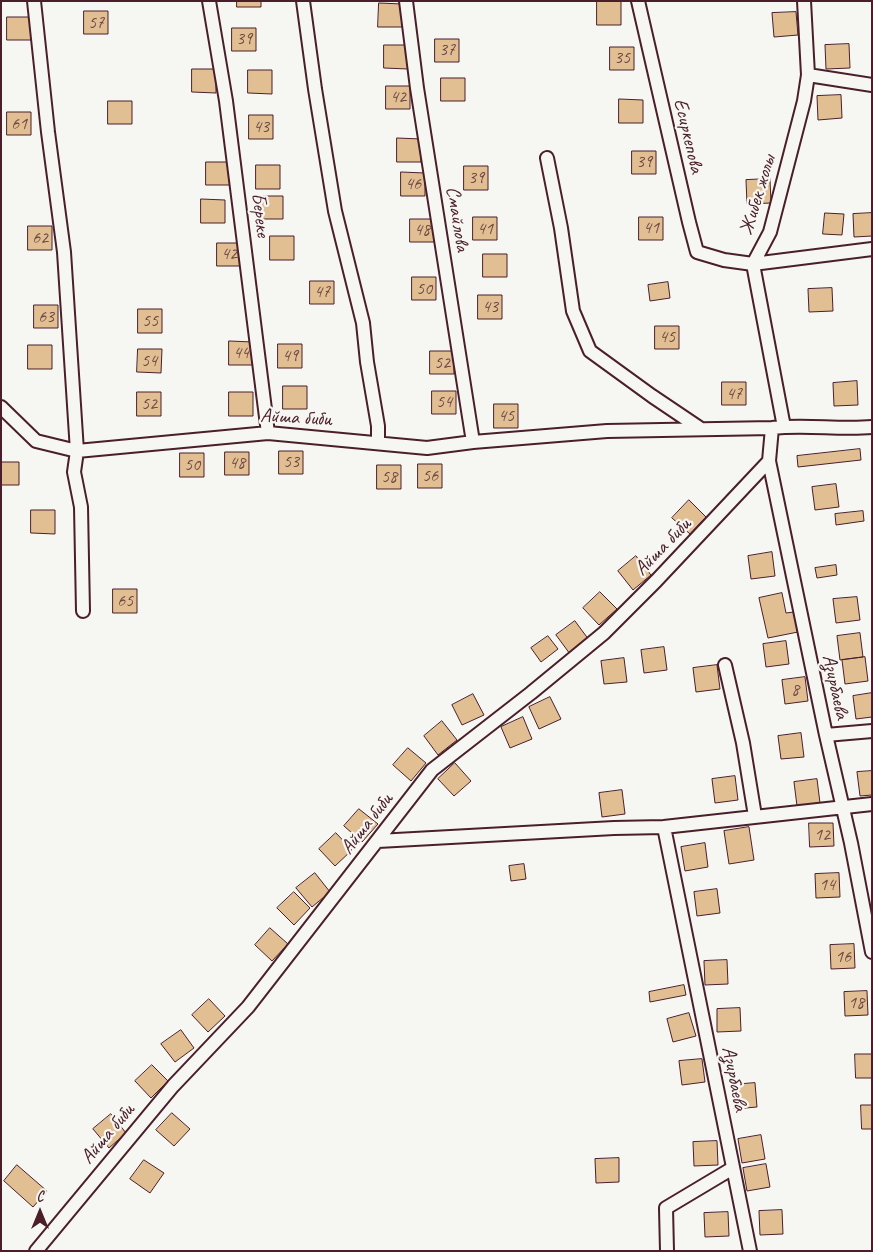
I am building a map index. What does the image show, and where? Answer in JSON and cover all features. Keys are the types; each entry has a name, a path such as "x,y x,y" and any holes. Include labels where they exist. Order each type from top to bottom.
{"street":[{"path":"34,1 48,132 64,252 77,451 74,472 81,507 83,611"},
{"name":"Береке","path":"209,1 226,101 268,433"},
{"path":"303,1 335,211 364,323 367,362 378,426 378,443"},
{"name":"Смайлова","path":"406,1 419,98 473,442"},
{"name":"Есиркепова","path":"638,1 689,222 698,252 724,260 753,264"},
{"name":"Жибек жолы","path":"778,428 753,264 770,232 804,101 808,75 804,1"},
{"path":"808,75 872,85"},
{"path":"547,158 561,228 573,311 590,351 702,430"},
{"path":"753,264 872,249"},
{"name":"Айша биби","path":"1,406 36,441 77,451 268,433 427,448 473,442 606,431 778,428 849,429 872,426"},
{"name":"Азирбаева","path":"778,428 769,461 841,807 851,843 872,952"},
{"name":"Айша биби","path":"36,1251 173,1086 248,1008 432,770 604,633 656,581 769,461"},
{"path":"725,665 743,743 755,816"},
{"path":"826,735 872,731"},
{"path":"378,840 664,827 872,804"},
{"name":"Азирбаева","path":"664,827 750,1251"},
{"path":"667,1251 666,1208 732,1168"}],"building":[{"path":"237,1 261,1 261,7 237,7"},
{"path":"597,1 621,1 621,25 597,25"},
{"path":"379,3 402,4 402,27 378,27"},
{"path":"84,11 108,11 108,34 84,34"},
{"path":"796,12 798,35 774,37 772,13"},
{"path":"7,17 31,17 31,40 7,40"},
{"path":"232,28 256,28 256,51 232,51"},
{"path":"435,39 459,39 459,62 435,62"},
{"path":"849,44 850,68 826,69 825,45"},
{"path":"384,45 408,45 408,69 384,68"},
{"path":"610,47 634,47 634,70 610,70"},
{"path":"192,69 216,69 216,93 192,92"},
{"path":"248,70 272,70 272,94 248,93"},
{"path":"441,78 465,78 465,101 441,101"},
{"path":"386,86 410,86 410,109 386,109"},
{"path":"841,95 842,118 818,120 817,96"},
{"path":"619,99 643,100 643,123 619,123"},
{"path":"108,101 132,101 132,124 108,124"},
{"path":"7,112 31,112 31,135 7,135"},
{"path":"249,115 273,115 273,139 249,139"},
{"path":"397,138 421,139 421,162 397,162"},
{"path":"632,151 656,151 656,174 632,174"},
{"path":"206,162 230,162 230,185 206,185"},
{"path":"256,165 280,165 280,189 256,189"},
{"path":"464,166 488,166 488,190 464,190"},
{"path":"401,172 425,173 425,196 401,196"},
{"path":"770,179 771,203 747,204 746,180"},
{"path":"259,196 283,196 283,219 259,219"},
{"path":"201,199 225,200 225,223 201,223"},
{"path":"825,213 844,214 842,235 823,234"},
{"path":"872,213 872,236 854,237 853,214"},
{"path":"473,217 497,217 497,240 473,240"},
{"path":"639,217 663,217 663,240 639,240"},
{"path":"410,219 434,219 434,242 410,242"},
{"path":"28,226 52,226 52,250 28,250"},
{"path":"270,236 294,236 294,260 270,260"},
{"path":"217,243 241,243 241,266 217,266"},
{"path":"483,254 507,254 507,277 483,277"},
{"path":"412,277 436,277 436,300 412,300"},
{"path":"310,281 334,281 334,304 310,304"},
{"path":"668,282 670,298 650,301 648,285"},
{"path":"832,288 833,311 809,312 808,289"},
{"path":"478,295 502,295 502,319 478,319"},
{"path":"34,305 58,305 58,328 34,328"},
{"path":"138,309 162,309 162,333 138,333"},
{"path":"655,326 679,326 679,349 655,349"},
{"path":"229,341 253,342 253,365 229,365"},
{"path":"278,344 302,344 302,368 278,368"},
{"path":"28,345 52,345 52,369 28,369"},
{"path":"138,349 162,349 161,373 137,372"},
{"path":"430,351 454,351 454,374 430,374"},
{"path":"857,381 858,405 834,406 833,383"},
{"path":"722,382 746,382 746,405 722,405"},
{"path":"283,386 307,386 307,409 283,409"},
{"path":"432,391 456,391 456,414 432,414"},
{"path":"137,392 161,392 161,416 137,416"},
{"path":"229,392 253,392 253,416 229,416"},
{"path":"494,404 518,404 518,428 494,428"},
{"path":"860,449 861,460 798,467 797,456"},
{"path":"279,451 303,451 303,474 279,474"},
{"path":"225,452 249,452 249,475 225,475"},
{"path":"180,453 204,453 204,477 180,477"},
{"path":"1,462 19,462 19,485 1,485"},
{"path":"418,464 442,464 442,488 418,488"},
{"path":"377,465 401,465 401,489 377,489"},
{"path":"836,484 839,507 815,510 812,487"},
{"path":"689,500 706,517 690,534 672,518"},
{"path":"31,510 55,510 55,534 31,533"},
{"path":"863,511 864,521 836,525 835,514"},
{"path":"772,552 775,576 751,579 748,556"},
{"path":"636,556 651,575 633,590 618,571"},
{"path":"836,565 837,575 817,578 815,568"},
{"path":"113,589 137,589 137,613 113,613"},
{"path":"600,592 617,609 599,625 583,608"},
{"path":"782,593 786,613 794,612 798,632 768,638 759,598"},
{"path":"857,597 860,620 836,623 833,599"},
{"path":"575,621 589,640 570,654 556,635"},
{"path":"860,633 863,657 840,660 837,636"},
{"path":"548,636 558,649 541,662 531,648"},
{"path":"786,641 789,664 766,667 763,644"},
{"path":"664,647 667,670 644,673 641,650"},
{"path":"865,657 868,681 845,684 842,660"},
{"path":"624,658 627,682 604,684 601,661"},
{"path":"717,665 720,689 696,692 693,668"},
{"path":"805,677 808,701 785,704 782,680"},
{"path":"872,693 872,717 856,719 853,696"},
{"path":"473,694 484,715 462,725 452,705"},
{"path":"550,697 561,719 539,729 529,707"},
{"path":"523,717 532,739 510,748 501,727"},
{"path":"442,721 457,740 438,755 424,736"},
{"path":"801,733 804,757 781,759 778,736"},
{"path":"408,748 426,763 411,781 393,765"},
{"path":"455,763 471,781 454,796 438,779"},
{"path":"872,771 872,795 860,796 857,772"},
{"path":"735,776 738,800 715,803 712,779"},
{"path":"817,779 820,803 797,806 794,782"},
{"path":"622,790 625,814 602,817 599,793"},
{"path":"359,809 378,824 362,842 344,826"},
{"path":"809,823 833,823 834,846 810,847"},
{"path":"749,827 754,860 729,864 724,831"},
{"path":"336,833 352,850 335,866 319,849"},
{"path":"705,843 708,867 685,871 681,847"},
{"path":"524,864 526,879 511,881 509,866"},
{"path":"315,873 330,892 312,907 296,888"},
{"path":"839,873 840,897 816,898 815,874"},
{"path":"717,889 720,913 697,916 694,892"},
{"path":"294,892 310,908 294,925 277,908"},
{"path":"270,928 288,944 272,961 255,945"},
{"path":"854,944 855,968 831,969 830,945"},
{"path":"727,960 728,984 705,985 704,961"},
{"path":"684,985 686,995 650,1002 649,992"},
{"path":"867,991 868,1015 845,1016 844,992"},
{"path":"209,999 225,1016 208,1032 192,1015"},
{"path":"740,1008 741,1031 717,1032 717,1009"},
{"path":"689,1013 696,1036 673,1042 667,1019"},
{"path":"181,1030 194,1048 175,1062 161,1044"},
{"path":"855,1054 872,1054 872,1078 856,1078"},
{"path":"702,1059 705,1082 682,1085 679,1061"},
{"path":"152,1065 168,1081 151,1098 135,1081"},
{"path":"755,1083 757,1107 734,1109 731,1085"},
{"path":"861,1105 872,1105 872,1129 862,1129"},
{"path":"172,1113 190,1129 174,1146 156,1130"},
{"path":"111,1114 126,1133 109,1148 93,1129"},
{"path":"761,1135 765,1159 742,1163 738,1139"},
{"path":"717,1141 718,1165 694,1166 693,1142"},
{"path":"619,1158 619,1182 596,1183 595,1159"},
{"path":"144,1160 164,1173 150,1193 130,1179"},
{"path":"766,1164 770,1187 747,1191 743,1168"},
{"path":"17,1165 47,1191 33,1207 4,1181"},
{"path":"782,1210 783,1234 760,1235 759,1211"},
{"path":"728,1212 729,1236 705,1237 704,1213"}]}
